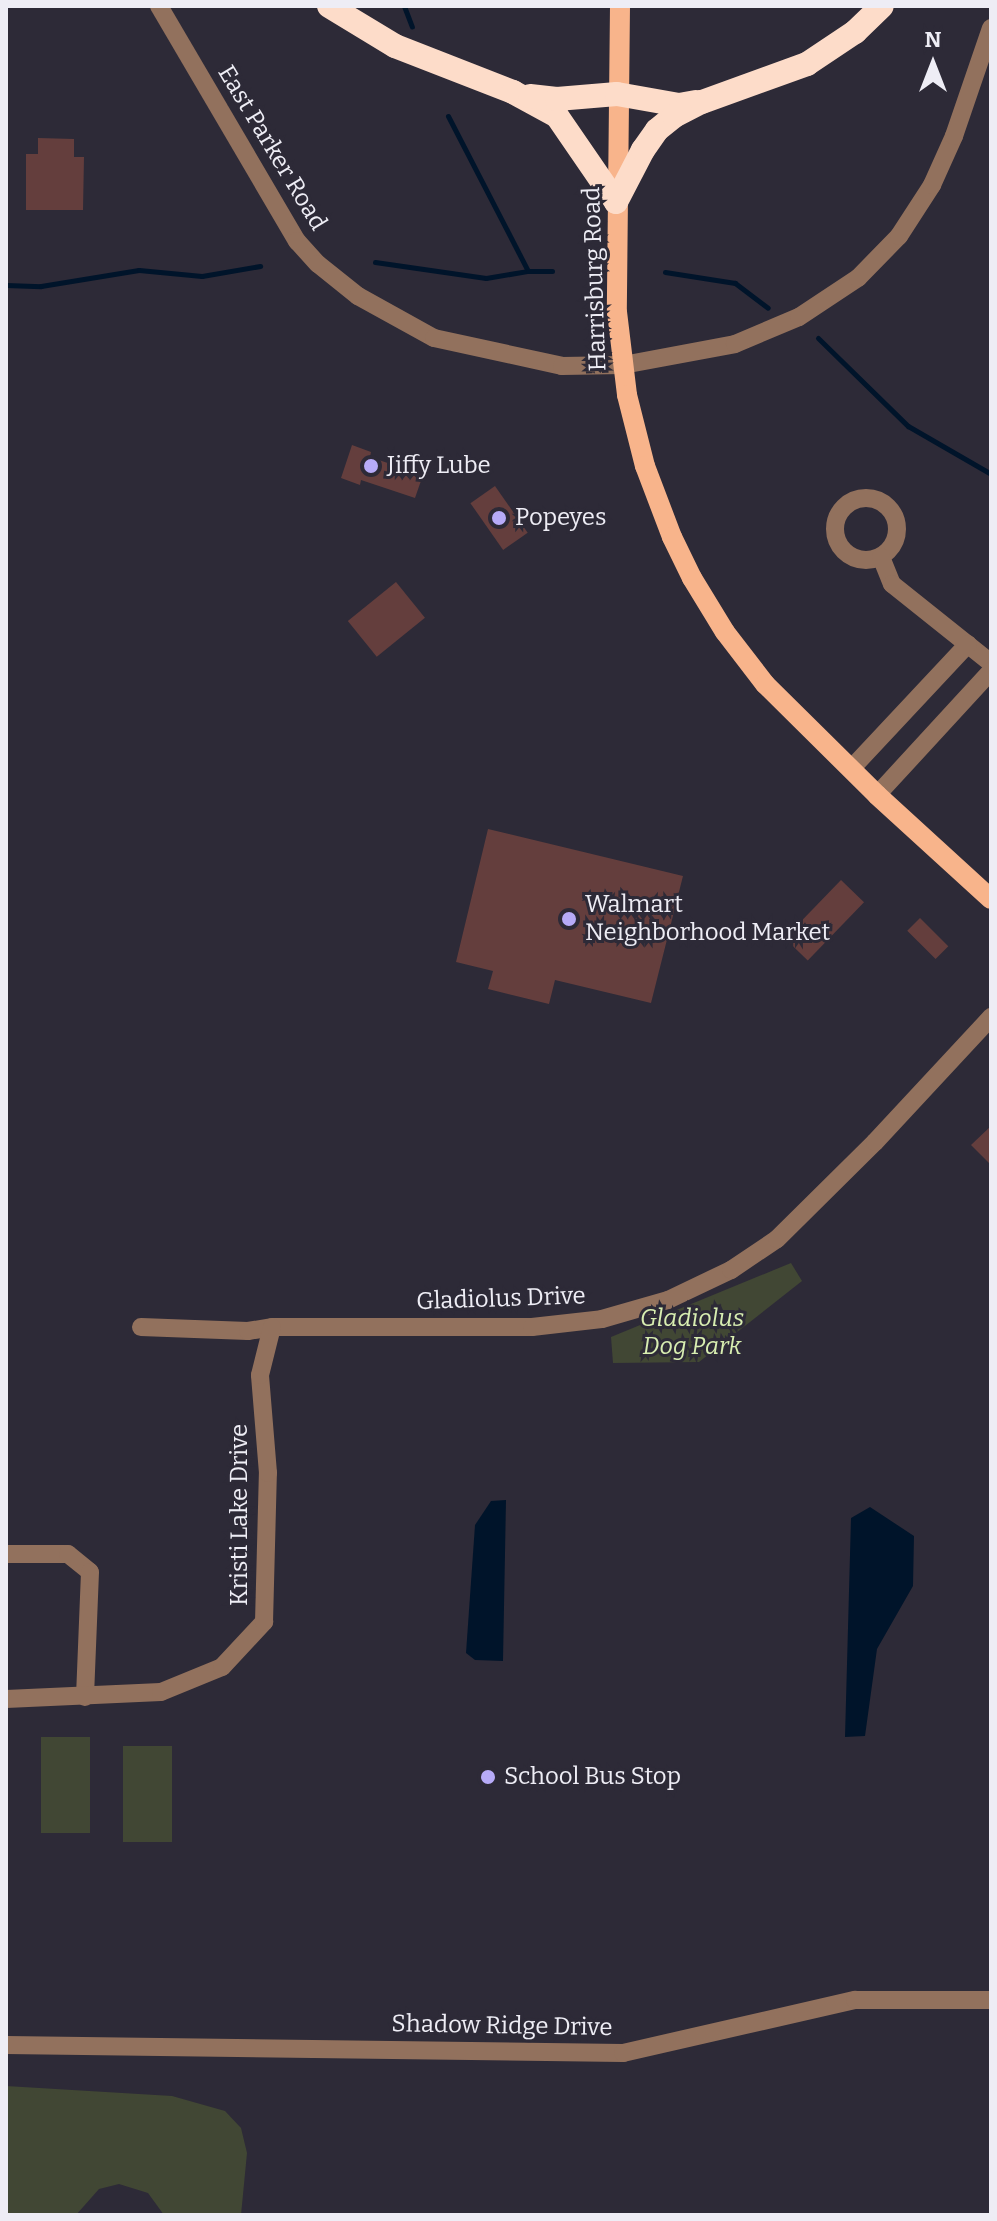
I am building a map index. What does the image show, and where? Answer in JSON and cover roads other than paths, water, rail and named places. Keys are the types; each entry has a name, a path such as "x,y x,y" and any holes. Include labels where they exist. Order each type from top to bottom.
{"highway":[{"path":"329,6 395,46 513,92 557,116 616,202 657,130 702,102 807,64 855,32 882,6"},
{"path":"513,92 557,99 617,94 679,105 702,102"}],"main road":[{"name":"Harrisburg Road","path":"620,6 617,312 623,365 645,466 692,578 725,632 765,684 877,795 991,899"}],"street":[{"name":"East Parker Road","path":"159,6 297,241 318,264 358,296 434,338 463,347 562,366 623,365 735,344 799,317 858,278 899,236 932,185 954,136 991,28"},
{"path":"881,557 892,584 991,663"},
{"path":"851,769 968,644"},
{"path":"877,795 991,671"},
{"name":"Gladiolus Drive","path":"141,1327 248,1331 272,1327 532,1327 602,1319 668,1300 731,1270 777,1239 875,1142 991,1017"},
{"name":"Kristi Lake Drive","path":"6,1699 161,1692 222,1667 264,1622 268,1473 260,1375 272,1327"},
{"path":"6,1554 68,1554 90,1572 85,1697"},
{"name":"Shadow Ridge Drive","path":"6,2045 623,2053 855,2000 991,2000"}],"water":[{"path":"506,1500 503,1661 475,1660 466,1653 475,1525 491,1501"},
{"path":"870,1507 914,1536 913,1586 877,1649 865,1736 845,1737 851,1518"}],"waterway":[{"path":"404,6 412,27"},
{"path":"448,116 528,271"},
{"path":"375,262 486,278 528,271 552,271"},
{"path":"6,285 41,286 139,270 202,276 260,266"},
{"path":"665,272 735,283 768,308"},
{"path":"818,338 908,426 991,474"}],"place":[{"name":"Jiffy Lube","path":"371,466"},
{"name":"Popeyes","path":"499,518"},
{"name":"Walmart Neighborhood Market","path":"569,919"},
{"name":"School Bus Stop","path":"488,1777"}],"park label":[{"name":"Gladiolus Dog Park","path":"692,1333"}]}
